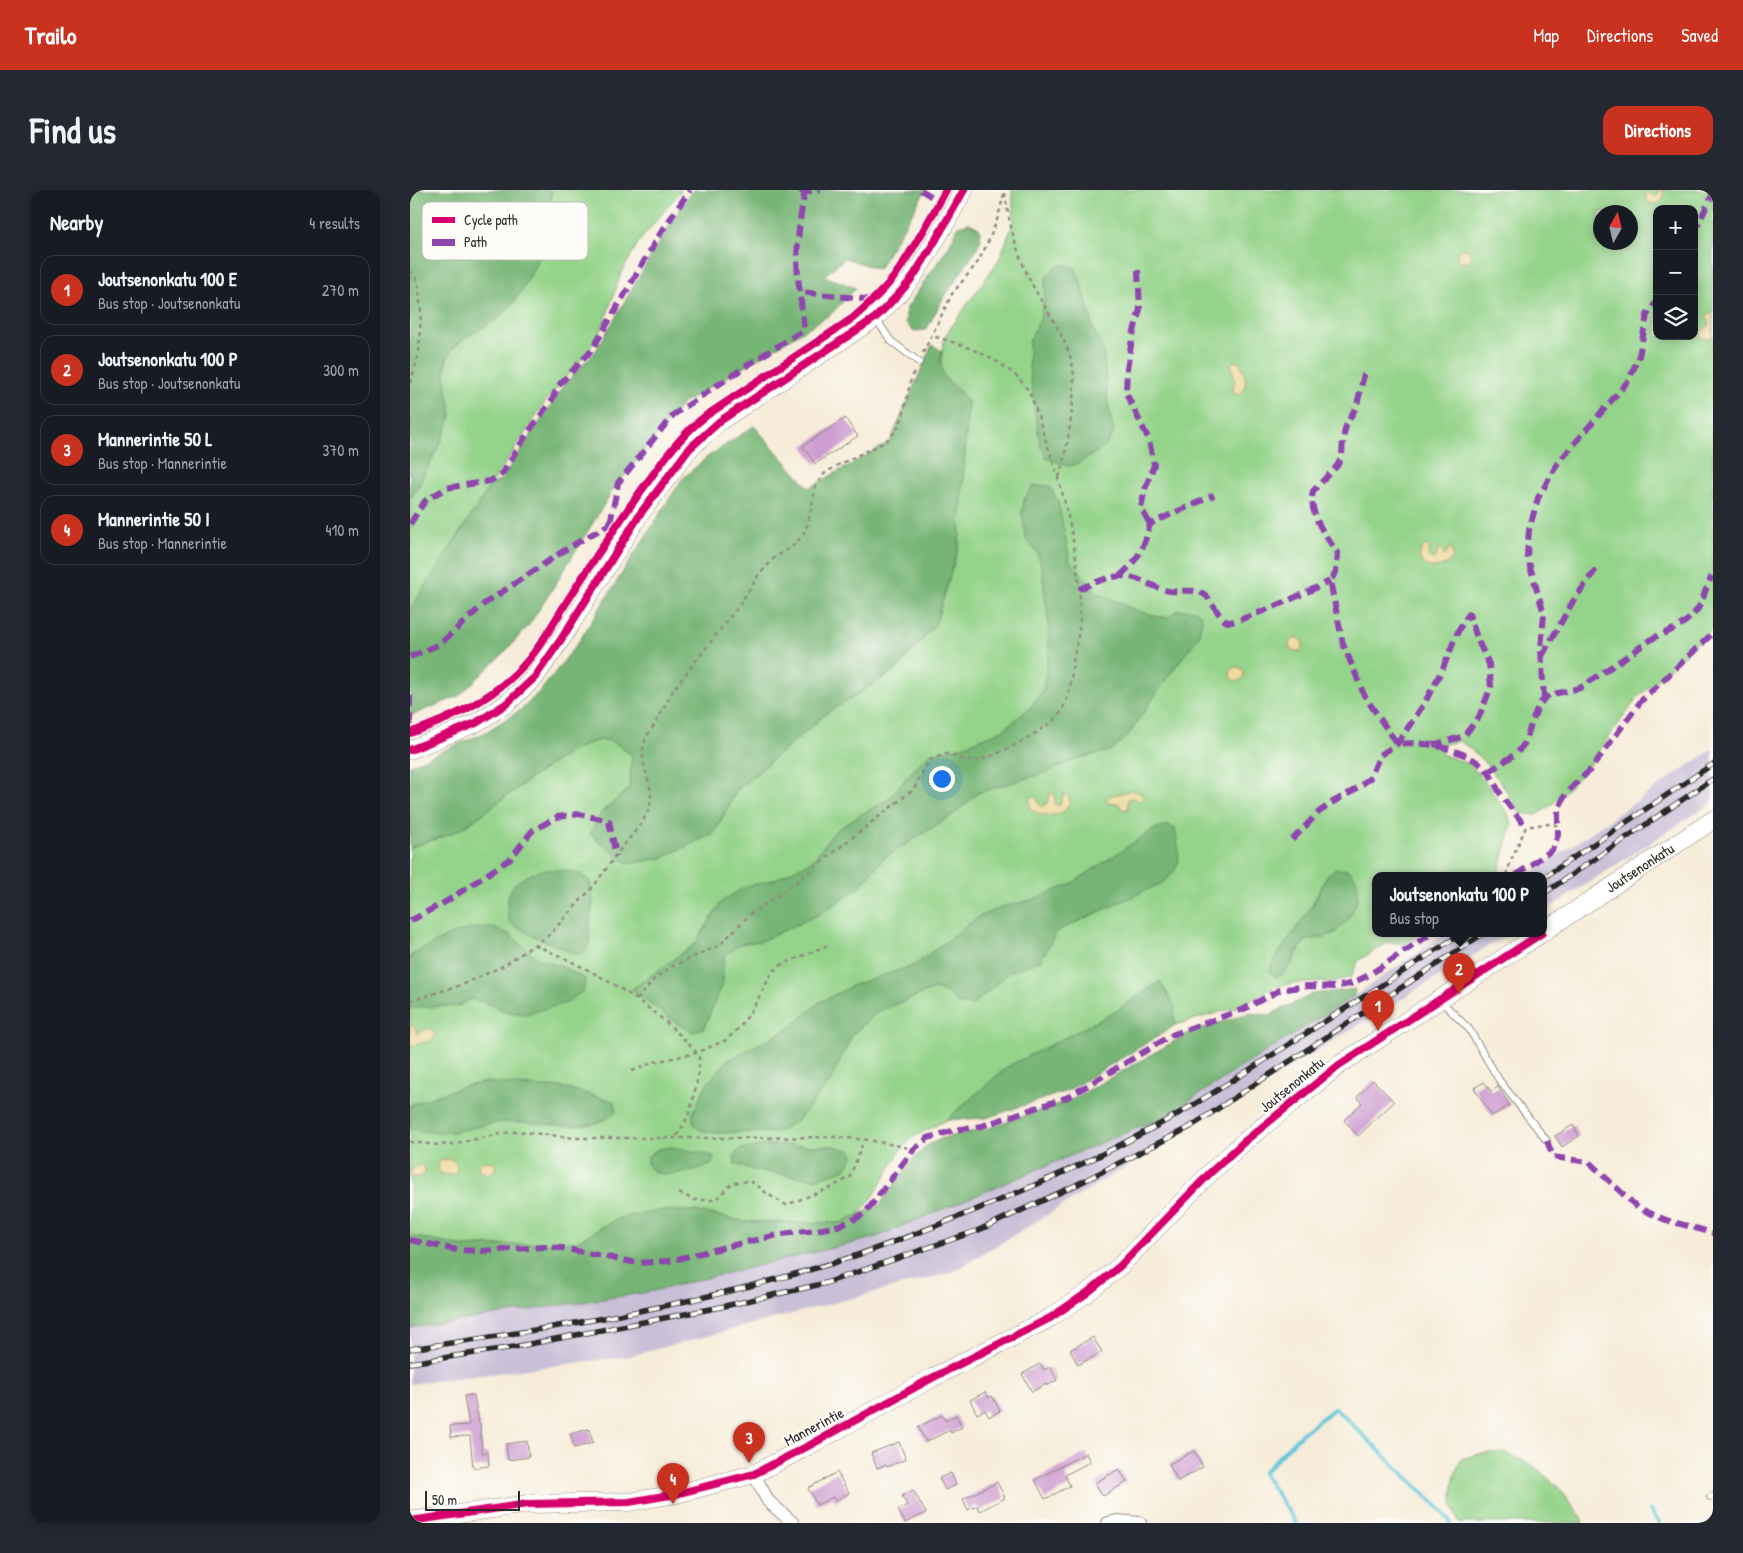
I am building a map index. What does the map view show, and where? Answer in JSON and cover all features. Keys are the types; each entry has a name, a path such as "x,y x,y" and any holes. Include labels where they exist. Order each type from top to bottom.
{"street":[{"path":"410,750 476,723 506,704 535,677 562,638 640,514 688,449 720,421 875,318 911,279 928,254 964,190"},
{"name":"Joutsenonkatu","path":"1547,929 1713,820"},
{"name":"Joutsenonkatu","path":"1086,1293 1120,1266 1210,1172 1245,1141 1339,1065 1534,937"},
{"name":"Mannerintie","path":"410,1522 528,1504 629,1502 676,1494 754,1474 932,1378 1050,1318 1086,1293"},
{"path":"754,1474 768,1501 792,1523"},
{"path":"1108,1523 1118,1521 1140,1523"}],"lane":[{"path":"875,318 891,342 918,362"},
{"path":"1440,1000 1469,1029 1500,1080 1547,1141"}],"path":[{"path":"410,1002 464,984 503,966 549,935 593,887 642,823 650,807 651,792 643,759 646,737 674,689 740,604 758,576 774,558 792,547 803,534 808,523 816,485 824,474 885,442 896,431 903,416 911,379 918,362 952,294 978,262 998,217 1005,190"},
{"path":"1005,190 1008,213 1018,252 1034,287 1054,321 1069,353 1073,368 1074,390 1064,462 1058,478"},
{"path":"410,271 418,281 421,312 419,352 410,386"},
{"path":"637,1000 655,978 671,967 720,945 750,914 794,884 914,789 928,761 947,753 971,761 998,754 1046,726 1059,714 1068,698 1080,616 1079,574 1072,532 1058,478 1031,398 1023,382 1010,370 957,342 931,336"},
{"path":"1507,872 1526,827 1544,824 1558,825"},
{"path":"535,945 579,964 607,979 671,1027 691,1046 698,1057 700,1067 688,1116 676,1137"},
{"path":"632,1070 654,1062 696,1053 726,1040 740,1027 753,1008 773,971 779,966 828,945"},
{"path":"410,1142 439,1145 453,1144 510,1132 523,1132 575,1138 836,1137 869,1140 914,1149"},
{"path":"679,1193 695,1200 713,1200 722,1195 733,1182 750,1181 786,1205 830,1188 850,1176 862,1145"}],"shaded area":[{"path":"1713,749 1713,802 1547,909 1547,872 1533,872"},
{"path":"1440,937 1503,937 953,1272 630,1356 410,1384 410,1328 648,1292 1163,1117 1354,996"}],"green space":[{"path":"410,190 551,190 551,202 422,202 422,260 537,260 519,295 511,306 495,320 465,338 448,356 445,370 451,413 450,420 434,456 410,499"},
{"path":"551,190 681,190 638,243 621,273 602,329 589,350 545,402 410,610 410,499 420,484 447,395 445,377 447,358 456,345 468,336 520,260 588,260 588,202 551,202"},
{"path":"693,190 926,190 878,269 845,258 824,276 856,288 831,314 682,404 611,493 529,625 503,654 459,696 410,716 410,610 490,486 501,480 566,383 597,349 661,239"},
{"path":"1012,190 1713,190 1713,628 1637,698 1587,768 1554,803 1537,815 1520,813 1494,773 1470,748 1460,741 1443,744 1441,754 1469,764 1482,778 1508,814 1512,824 1499,872 1372,872 1372,937 1415,937 1405,944 1389,942 1359,960 1351,977 1331,982 1295,983 1275,987 1237,1007 1175,1025 1174,1006 1160,982 1115,1012 1007,1067 946,1120 912,1138 899,1153 871,1200 858,1215 840,1223 746,1222 695,1211 619,1218 576,1242 464,1247 410,1236 410,848 445,836 464,827 556,761 593,742 606,740 616,744 632,755 629,789 602,812 590,834 628,864 714,833 737,790 827,713 897,669 936,623 959,545 968,401 955,386 944,378 940,365 945,336 999,260 1014,221","holes":["1328,874 1336,932 1304,942 1291,965 1313,903"]},
{"path":"969,223 979,228 981,239 975,252 944,297 926,330 913,331 906,323 906,309 949,246 958,226"},
{"path":"1065,264 1076,269 1093,328 1103,349 1108,403 1114,432 1105,447 1077,464 1068,466 1047,458 1040,445 1029,367 1029,341 1040,320 1046,278 1055,267"},
{"path":"932,345 942,351 942,368 947,380 968,401 959,545 936,623 897,669 827,713 737,790 714,833 662,858 628,864 590,834 602,812 629,789 632,755 616,744 606,740 593,742 556,761 464,827 445,836 410,848 410,765 484,733 522,709 542,689 577,644 682,479 706,458 754,426 809,488 890,442"},
{"path":"1033,486 1050,486 1058,502 1070,561 1098,593 1135,610 1159,617 1169,617 1178,610 1196,610 1202,617 1199,636 1167,678 1127,737 1110,751 1080,758 1047,772 978,793 954,814 884,858 858,889 820,914 761,941 740,944 724,956 723,982 704,1028 692,1032 670,1019 632,989 695,944 722,901 745,887 776,879 813,860 834,832 887,800 930,754 961,747 1003,730 1030,708 1043,690 1049,651 1048,618 1038,554 1026,540 1022,514 1024,499"},
{"path":"1168,825 1175,829 1179,859 1174,871 1162,883 1057,931 1041,960 1010,972 973,1005 957,1003 947,993 934,989 877,1012 852,1035 830,1082 797,1121 777,1132 714,1133 701,1131 693,1123 693,1113 706,1085 728,1060 790,1028 820,1002 854,985 915,965 978,917 1005,906 1032,900 1071,884 1156,828"},
{"path":"1336,869 1349,870 1356,879 1358,895 1352,912 1341,927 1334,932 1324,937 1305,941 1284,974 1276,977 1270,973 1272,963 1313,904 1328,874"},
{"path":"542,870 573,872 590,881 593,902 589,928 590,940 586,951 578,955 531,935 510,923 507,906 509,894 515,884 528,875"},
{"path":"474,928 493,928 509,934 538,959 565,968 585,979 584,990 567,1003 526,1014 508,1012 472,999 458,1006 410,1009 410,956 451,934"},
{"path":"1160,981 1174,1006 1175,1025 1160,1035 1067,1091 986,1118 946,1120 1007,1067 1115,1012"},
{"path":"1355,989 1354,996 1163,1117 874,1238 648,1292 410,1328 410,1236 464,1247 576,1242 619,1218 663,1210 695,1211 746,1222 840,1223 880,1205 912,1160 928,1145 943,1138 989,1128 1073,1099 1189,1033 1249,1013 1269,1015 1313,994"},
{"path":"487,1082 560,1087 614,1101 616,1112 605,1120 578,1126 505,1122 444,1133 410,1129 410,1105 464,1086"},
{"path":"767,1145 834,1146 852,1151 853,1157 844,1170 815,1179 752,1170 735,1164 734,1155 741,1149"},
{"path":"672,1147 711,1155 714,1159 711,1165 681,1173 664,1174 652,1170 647,1163 648,1156 658,1149"},
{"path":"1504,1452 1534,1466 1559,1488 1582,1518 1583,1523 1460,1523 1453,1508 1452,1491 1461,1459 1479,1454"}],"sand":[{"path":"1659,190 1664,191 1663,199 1658,204 1649,203 1646,193 1654,197 1658,194"},
{"path":"1464,249 1469,251 1471,256 1469,261 1464,263 1459,261 1457,256 1459,251"},
{"path":"1713,313 1713,336 1706,339 1700,337 1700,331 1708,327 1709,324 1706,315"},
{"path":"1234,361 1240,363 1245,375 1245,387 1241,394 1234,394 1235,380 1231,365"},
{"path":"1426,545 1430,547 1428,556 1433,559 1436,557 1438,548 1442,549 1444,556 1450,547 1453,555 1451,560 1437,567 1425,565 1421,561 1420,556 1421,551"},
{"path":"1293,638 1299,638 1303,645 1299,652 1293,652 1289,648 1289,642"},
{"path":"1234,667 1240,667 1244,674 1240,681 1234,681 1230,677 1230,671"},
{"path":"1132,790 1140,793 1144,798 1140,801 1133,798 1128,799 1128,810 1122,809 1118,803 1112,804 1106,800 1110,796"},
{"path":"1050,794 1055,794 1055,804 1058,806 1063,795 1068,795 1070,800 1068,806 1060,813 1054,815 1042,814 1031,809 1029,802 1031,797 1036,797 1039,804 1043,807 1047,803"},
{"path":"412,1025 418,1034 427,1029 432,1029 435,1034 433,1040 410,1046 410,1026"},
{"path":"441,1160 453,1160 457,1165 457,1172 449,1175 438,1170"},
{"path":"483,1161 493,1162 495,1164 495,1171 487,1174 480,1171 478,1166"},
{"path":"418,1165 423,1165 426,1171 421,1177 411,1176 411,1170"}],"building":[{"path":"845,418 858,436 815,464 803,446"},
{"path":"1373,1080 1394,1102 1358,1136 1344,1120 1362,1103 1357,1097"},
{"path":"1484,1082 1491,1091 1498,1087 1510,1105 1492,1116 1474,1088"},
{"path":"1573,1125 1579,1136 1562,1147 1555,1136"},
{"path":"1093,1337 1102,1352 1078,1365 1070,1350"},
{"path":"1040,1364 1044,1370 1050,1367 1057,1380 1032,1392 1022,1374"},
{"path":"985,1392 989,1398 992,1396 1000,1411 989,1417 985,1410 977,1414 970,1400"},
{"path":"474,1395 480,1423 482,1453 488,1453 489,1466 473,1468 470,1436 451,1437 450,1426 469,1425 464,1396"},
{"path":"942,1415 945,1421 956,1415 962,1427 951,1433 950,1430 926,1442 918,1427"},
{"path":"589,1429 593,1443 574,1448 570,1434"},
{"path":"527,1441 529,1457 508,1460 506,1444"},
{"path":"899,1442 906,1459 887,1467 886,1465 877,1468 871,1453"},
{"path":"1194,1451 1203,1467 1178,1481 1169,1464"},
{"path":"1086,1453 1090,1462 1065,1475 1070,1486 1045,1499 1035,1480"},
{"path":"1119,1469 1127,1482 1103,1496 1095,1483"},
{"path":"837,1472 849,1493 835,1501 833,1497 817,1505 808,1488"},
{"path":"951,1473 956,1485 945,1490 939,1478"},
{"path":"997,1482 1005,1498 980,1511 977,1506 968,1510 963,1499"},
{"path":"913,1490 926,1513 905,1523 898,1510 907,1505 902,1496"}],"waterway":[{"path":"1296,1523 1263,1473 1300,1435 1335,1408 1438,1507 1451,1523"},
{"path":"1650,1510 1659,1523"}],"railway":[{"path":"1547,875 1713,764"},
{"path":"1547,891 1713,779"},
{"path":"410,1349 570,1324 676,1303 781,1278 884,1246 1013,1195 1102,1154 1163,1122 1232,1081 1456,937"},
{"path":"410,1363 514,1347 716,1308 826,1283 979,1230 1076,1185 1190,1127 1478,937"}],"marked path":[{"path":"410,524 425,501 446,488 490,481 502,474 527,434 552,400 558,386 592,350 660,234 690,190"},
{"path":"800,190 804,192 820,190"},
{"path":"805,190 797,254 800,292 873,300"},
{"path":"921,190 940,202"},
{"path":"1698,225 1713,193"},
{"path":"1138,270 1140,309 1132,339 1127,369 1126,393 1149,440 1154,465 1145,489 1141,508 1150,524"},
{"path":"610,524 618,483 673,415 804,330 800,292"},
{"path":"1544,699 1541,648 1544,614 1527,556 1529,530 1538,498 1558,463 1629,380 1639,356 1647,315 1653,307"},
{"path":"1364,374 1357,405 1346,426 1342,457 1337,466 1313,491 1312,499 1315,516 1338,553 1336,572 1330,581 1343,644 1364,695 1397,744 1433,745 1471,758 1489,773 1503,797 1526,827"},
{"path":"1120,576 1140,553 1150,524 1214,495"},
{"path":"410,657 440,644 484,604 568,548 615,521"},
{"path":"1542,656 1572,603 1596,569"},
{"path":"1079,589 1113,577 1127,576 1170,591 1196,591 1204,594 1222,618 1228,622 1261,612 1330,581"},
{"path":"1488,772 1517,753 1524,744 1538,706 1544,699 1549,695 1580,688 1655,637 1674,629 1686,621 1700,605 1712,576"},
{"path":"1292,840 1319,812 1370,778 1380,755 1397,744 1424,704 1443,668 1459,629 1469,614 1478,641 1489,664 1491,687 1479,717 1464,736 1433,745"},
{"path":"1520,872 1552,850 1558,835 1558,810 1566,793 1591,769 1641,701 1713,633"},
{"path":"410,695 410,731"},
{"path":"410,921 447,901 510,859 532,831 557,817 579,814 609,821 616,856"},
{"path":"410,1240 457,1250 562,1248 637,1263 669,1261 778,1235 824,1229 846,1223 866,1212 914,1149 928,1138 955,1130 982,1126 1068,1097 1174,1034 1244,1009 1280,990 1307,986 1334,987 1350,984 1369,975 1426,937"},
{"path":"1547,1141 1553,1157 1589,1162 1638,1208 1666,1220 1713,1233"}],"cycle path":[{"path":"410,733 439,722 479,702 523,666 543,640 627,510 675,445 707,415 853,318 880,293 894,277 922,234 946,190"},
{"path":"410,750 476,723 506,704 535,677 562,638 640,514 689,449 720,421 875,318 912,278 964,190"},
{"path":"410,1521 528,1504 629,1502 676,1494 754,1474 812,1444 932,1378 1050,1318 1087,1293 1120,1266 1210,1173 1245,1141 1339,1065 1536,937"}],"place":[{"name":"Joutsenonkatu 100 P","path":"1459,994"},
{"name":"Joutsenonkatu 100 E","path":"1378,1031"},
{"name":"Mannerintie 50 L","path":"749,1463"},
{"name":"Mannerintie 50 I","path":"673,1504"}]}
